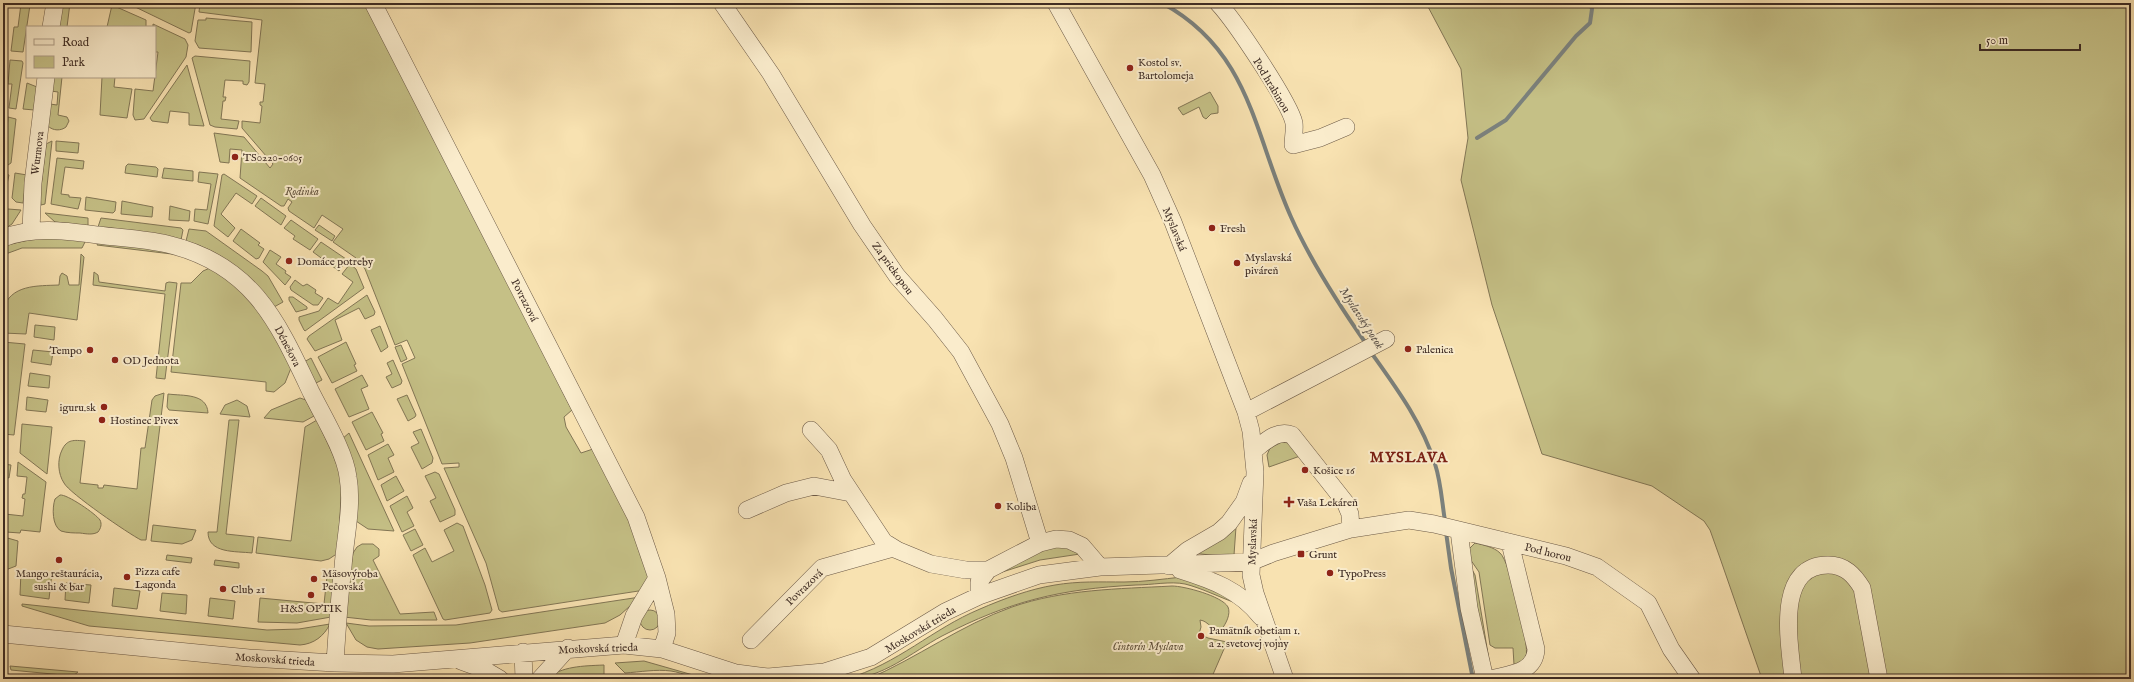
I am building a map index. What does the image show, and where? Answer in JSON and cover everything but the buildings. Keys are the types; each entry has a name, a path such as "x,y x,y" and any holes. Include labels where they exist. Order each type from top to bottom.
{"street":[{"path":"51,26 55,3"},
{"name":"Povrazová","path":"373,3 636,517 657,578 667,623 662,649"},
{"name":"Za priekopou","path":"722,3 771,74 862,225 897,276 935,319 961,352 1000,424 1012,451 1040,543"},
{"name":"Myslavská","path":"1056,3 1152,175 1173,222 1246,412 1255,472 1251,562 1256,593 1285,679"},
{"name":"Pod hrabinou","path":"1218,3 1256,57 1292,118 1294,130 1293,145 1320,138 1346,127"},
{"name":"Wurmova","path":"31,230 33,189 46,78"},
{"name":"Dénešova","path":"3,238 18,232 31,230 137,239 167,244 202,255 226,269 240,280 260,300 286,340 346,468 348,478 347,536 335,663"},
{"path":"1246,412 1386,339"},
{"path":"811,430 829,450 851,493 884,542 893,548 931,564 966,570 988,570"},
{"path":"1253,451 1277,435 1282,433 1292,435 1345,502 1350,514 1352,529"},
{"name":"Myslavská","path":"1169,566 1188,550 1219,532 1229,523 1244,502 1255,472"},
{"path":"747,510 786,493 814,486 851,493"},
{"name":"Pod horou","path":"1251,562 1273,553 1352,529 1409,520 1434,524 1566,556 1597,567 1648,603 1671,649 1692,679"},
{"path":"1456,530 1469,608 1485,679"},
{"path":"979,596 979,582 988,570 1040,543 1063,539 1076,542 1082,546 1100,567"},
{"path":"1491,679 1524,670 1534,663 1536,656 1536,649 1510,543"},
{"name":"Povrazová","path":"751,640 822,568 893,548"},
{"name":"Moskovská trieda","path":"3,634 249,658 335,663 393,664 568,648 624,645 662,649 736,673 768,677 824,672 871,657 945,612 979,596 1039,575 1100,567 1169,566 1251,562"},
{"path":"1793,679 1789,625 1791,593 1798,579 1804,574 1821,565 1830,565 1841,567 1849,571 1855,576 1862,588 1879,679"},
{"name":"Moskovská trieda","path":"1169,566 1209,579 1229,588 1246,600 1269,629"},
{"path":"624,645 634,616 657,578"},
{"path":"540,679 568,648"},
{"path":"523,652 524,679"},
{"path":"455,659 483,669 500,679"}],"green space":[{"path":"63,3 70,3 67,26 59,26"},
{"path":"127,3 196,3 191,32 189,33"},
{"name":"Rodinka","path":"200,3 366,3 572,410 564,417 566,427 581,453 593,449 628,519 650,573 645,590 502,612 499,610 486,563 444,468 459,467 459,463 442,464 402,364 415,358 407,340 395,345 365,269 356,258 333,242 343,229 322,215 314,228 289,211 288,208 292,202 288,199 284,206 281,206 240,178 242,150 230,149 229,163 220,162 214,133 244,137 270,168 273,164 242,128 242,121 260,123 262,106 260,105 260,102 263,102 265,84 255,83 262,20 199,12"},
{"path":"1426,3 2131,3 2131,679 1762,679 1710,530 1704,521 1652,486 1542,454 1492,305 1461,180 1468,138 1461,69"},
{"path":"21,4 30,5 23,52 11,51 14,27 18,27"},
{"path":"112,5 146,20 146,26 107,26"},
{"path":"206,18 252,22 251,52 199,48 195,41 198,20 206,20"},
{"path":"153,24 185,39 188,45 186,57 144,119 135,120 133,115 135,89 153,91 155,78 156,78 158,52 156,52 156,26 153,26"},
{"path":"195,56 250,61 249,82 247,85 243,84 243,81 225,80 223,97 226,97 225,101 223,101 221,119 239,121 237,129 215,127 210,125 192,58"},
{"path":"10,60 22,61 23,63 16,109 9,108 12,84 8,84"},
{"path":"187,65 204,126 189,125 189,113 170,111 168,123 152,121 150,118"},
{"path":"53,78 62,78 58,115 67,117 69,121 66,127 59,130 52,129 48,126 50,104 57,105 58,92 51,91"},
{"path":"102,78 115,78 114,87 132,89 127,118 100,115"},
{"path":"27,83 37,87 34,110 23,109"},
{"path":"1210,92 1218,106 1218,113 1211,114 1206,119 1203,117 1199,107 1183,115 1178,108"},
{"path":"8,117 16,119 11,163 8,165 3,164 3,140 6,140"},
{"path":"52,141 45,204 41,205 40,195 46,144"},
{"path":"56,141 79,143 78,153 56,151"},
{"path":"57,158 84,161 83,169 65,167 61,194 69,195 69,197 81,198 78,209 51,204"},
{"path":"128,164 156,167 158,169 157,177 125,173 126,166"},
{"path":"164,168 193,171 193,181 162,178"},
{"path":"199,172 218,174 208,224 194,221 195,209 207,210 211,184 198,182"},
{"path":"3,173 9,175 3,202"},
{"path":"15,173 27,175 23,203 16,202 12,198"},
{"path":"224,174 257,196 252,204 236,193 221,214 235,228 228,237 214,226 222,175"},
{"path":"86,197 116,202 115,211 113,213 85,210"},
{"path":"261,198 286,216 281,225 255,206"},
{"path":"122,201 153,207 152,217 121,214"},
{"path":"170,206 190,211 189,221 169,220"},
{"path":"8,209 21,210 12,224 3,230 3,212"},
{"path":"45,213 88,218 88,226 55,222"},
{"path":"101,218 181,228 183,230 181,240 98,227"},
{"path":"291,220 318,239 310,250 293,239 295,236 284,228"},
{"path":"319,225 335,236 332,241 315,230"},
{"path":"189,229 206,231 262,271 268,276 283,302 274,307 245,275 226,259 186,241"},
{"path":"241,229 260,243 258,245 264,249 259,258 256,259 233,241"},
{"path":"44,237 86,240 82,248 22,248 3,255 3,246 5,245"},
{"path":"98,242 143,247 180,255 97,245"},
{"path":"321,242 346,259 339,271 313,252"},
{"path":"270,250 281,257 276,264 286,271 285,273 291,277 285,285 263,262"},
{"path":"81,254 84,257 77,320 29,313 26,334 3,333 3,310 12,295 18,291 34,286 59,285 60,276 62,273 67,276 69,285 79,285"},
{"path":"350,264 356,269 364,288 305,331 299,317 319,311 328,298 338,304 353,282 342,274"},
{"path":"213,268 243,292 266,321 291,368 285,383 274,392 266,391 266,382 171,372 181,283 191,283 203,271"},
{"path":"94,272 98,275 99,282 165,291 166,283 177,283 165,379 156,378 165,294 93,285"},
{"path":"295,280 303,286 307,284 316,290 315,293 323,298 318,305 313,305 291,290 290,287"},
{"path":"367,295 375,312 374,315 365,319 359,308 335,320 342,340 315,351 307,339 309,336"},
{"path":"289,297 293,297 307,307 307,309 296,312 289,300"},
{"path":"35,325 55,327 54,340 34,337"},
{"path":"380,326 388,347 381,352 371,330"},
{"path":"3,342 25,344 14,435 3,434"},
{"path":"346,342 356,364 354,365 357,371 332,383 318,357"},
{"path":"401,345 407,359 401,362 395,347"},
{"path":"33,350 53,352 51,365 31,362"},
{"path":"311,358 322,380 316,383 304,362"},
{"path":"393,360 402,381 401,384 392,388 386,377 392,374 387,363"},
{"path":"30,373 50,376 49,388 28,386"},
{"path":"362,375 368,386 361,389 369,409 349,417 335,389"},
{"path":"164,393 146,540 141,540 100,513 68,488 60,475 59,458 64,446 69,442 85,441 80,483 98,485 98,488 103,488 104,485 137,489 141,448 145,448 152,400 155,396"},
{"path":"168,394 199,399 207,407 208,413 169,410 167,407"},
{"path":"407,395 416,415 408,421 397,399"},
{"path":"27,397 48,400 46,412 26,410"},
{"path":"300,398 306,400 314,416 303,422 264,418 271,410"},
{"path":"237,400 247,406 250,417 220,414 225,405"},
{"path":"372,412 383,433 381,434 384,441 366,450 352,422"},
{"path":"229,420 239,420 226,534 254,537 252,553 224,550 218,548 209,539 208,532 217,532"},
{"path":"317,420 334,457 342,479 338,553 329,559 321,561 256,553 258,537 291,541 305,427"},
{"path":"22,424 52,427 47,474 20,453"},
{"path":"421,429 433,458 432,463 422,469 411,447 419,443 413,432"},
{"path":"349,433 394,531 368,529 356,521 342,439"},
{"path":"1282,442 1289,443 1303,455 1269,467 1267,455 1270,448"},
{"path":"388,444 394,455 388,458 394,472 378,480 368,455"},
{"path":"18,462 46,482 40,532 21,530 20,533 6,532 3,529 5,514 23,516 25,499 22,498 23,494 25,494 27,477 17,476"},
{"path":"3,464 11,465 9,478 5,477 3,474"},
{"path":"435,472 439,474 455,510 455,515 440,522 430,501 436,498 425,476"},
{"path":"396,476 404,491 387,501 381,485"},
{"path":"60,495 75,501 97,517 101,524 98,532 94,534 71,533 58,529 54,521 53,507 55,499"},
{"path":"407,496 413,508 407,512 414,526 402,532 390,506"},
{"path":"457,523 463,526 485,585 492,610 490,613 445,620 443,619 413,555 425,548 432,562 454,551 444,530"},
{"path":"153,525 196,530 192,540 182,544 151,541"},
{"path":"1236,527 1234,555 1229,557 1192,553"},
{"path":"415,529 423,545 411,551 403,535"},
{"path":"4,537 18,541 16,566 3,571"},
{"path":"1475,543 1488,546 1500,553 1504,559 1514,586 1525,637 1526,657 1521,662 1514,665 1513,648 1495,648 1490,645 1479,572 1468,556 1468,550"},
{"path":"362,544 373,544 379,549 379,556 373,560 400,614 434,612 437,620 371,620 344,617 353,553 357,547"},
{"path":"1060,544 1080,554 1040,560 996,574 1050,545"},
{"path":"167,555 192,558 191,563 166,560"},
{"path":"215,560 239,563 239,568 214,565"},
{"path":"1469,564 1475,575 1490,666 1488,664"},
{"path":"21,571 52,573 49,599 20,595"},
{"path":"324,573 336,575 331,617 297,623 258,622 260,598 324,604 327,576 324,576"},
{"path":"1182,577 1228,594 1233,602 1185,584 1173,583 1109,587 1059,594 1036,599 990,614 942,636 884,670 872,675 846,679 865,673 899,656 963,617 1026,592 1072,583 1138,582"},
{"path":"66,583 91,585 89,603 65,600"},
{"name":"Cintorín Myslava","path":"1172,586 1193,590 1211,596 1218,599 1228,607 1228,619 1221,630 1215,629 1206,622 1200,620 1201,627 1199,634 1208,638 1227,642 1211,679 868,679 886,671 993,614 1012,607 1032,601 1071,593 1111,589"},
{"path":"114,588 140,591 137,609 112,606"},
{"path":"162,593 187,595 186,614 160,611"},
{"path":"640,597 620,615 605,623 470,643 378,649 367,647 356,640 346,623 369,626 456,625"},
{"path":"210,598 235,601 233,619 208,616"},
{"path":"22,604 267,630 299,629 330,624 322,636 318,639 310,643 300,645 89,626 22,606"},
{"path":"650,610 657,613 660,620 657,627 650,630 643,627 640,620 643,613"},
{"path":"644,661 707,679 665,670 625,673 615,663"},
{"path":"604,665 604,677 588,679 545,679 559,671 566,669 580,666"},
{"path":"10,666 78,672 73,676 11,670"},
{"path":"246,677 384,679 178,679"}],"waterway":[{"name":"Myslavský potok","path":"1162,3 1192,23 1214,45 1232,70 1246,97 1278,186 1299,234 1326,283 1367,345"},
{"path":"1477,138 1506,120 1576,36 1590,23 1592,9 1590,3"},
{"name":"Myslavský potok","path":"1370,351 1407,405 1430,449 1439,478 1445,521"},
{"name":"Myslavský potok","path":"1446,532 1451,568 1473,679"}],"place":[{"name":"Kostol sv. Bartolomeja","path":"1130,68"},
{"name":"TS0220-0605","path":"235,157"},
{"name":"Fresh","path":"1212,228"},
{"name":"Domáce potreby","path":"289,261"},
{"name":"Myslavská piváreň","path":"1237,263"},
{"name":"Palenica","path":"1408,349"},
{"name":"Tempo","path":"90,350"},
{"name":"OD Jednota","path":"115,360"},
{"name":"iguru.sk","path":"104,407"},
{"name":"Hostinec Pivex","path":"102,420"},
{"name":"Košice 16","path":"1305,470"},
{"name":"Vaša Lekáreň","path":"1289,502"},
{"name":"Koliba","path":"998,506"},
{"name":"Grunt","path":"1301,554"},
{"name":"Mango reštaurácia, sushi & bar","path":"59,560"},
{"name":"TypoPress","path":"1330,573"},
{"name":"Pizza cafe Lagonda","path":"127,577"},
{"name":"Mäsovýroba Pečovská","path":"314,579"},
{"name":"Club 21","path":"223,589"},
{"name":"H&S OPTIK","path":"311,595"},
{"name":"Pamätník obetiam 1. a 2. svetovej vojny","path":"1201,636"}],"district":[{"name":"MYSLAVA","path":"1409,457"}]}
